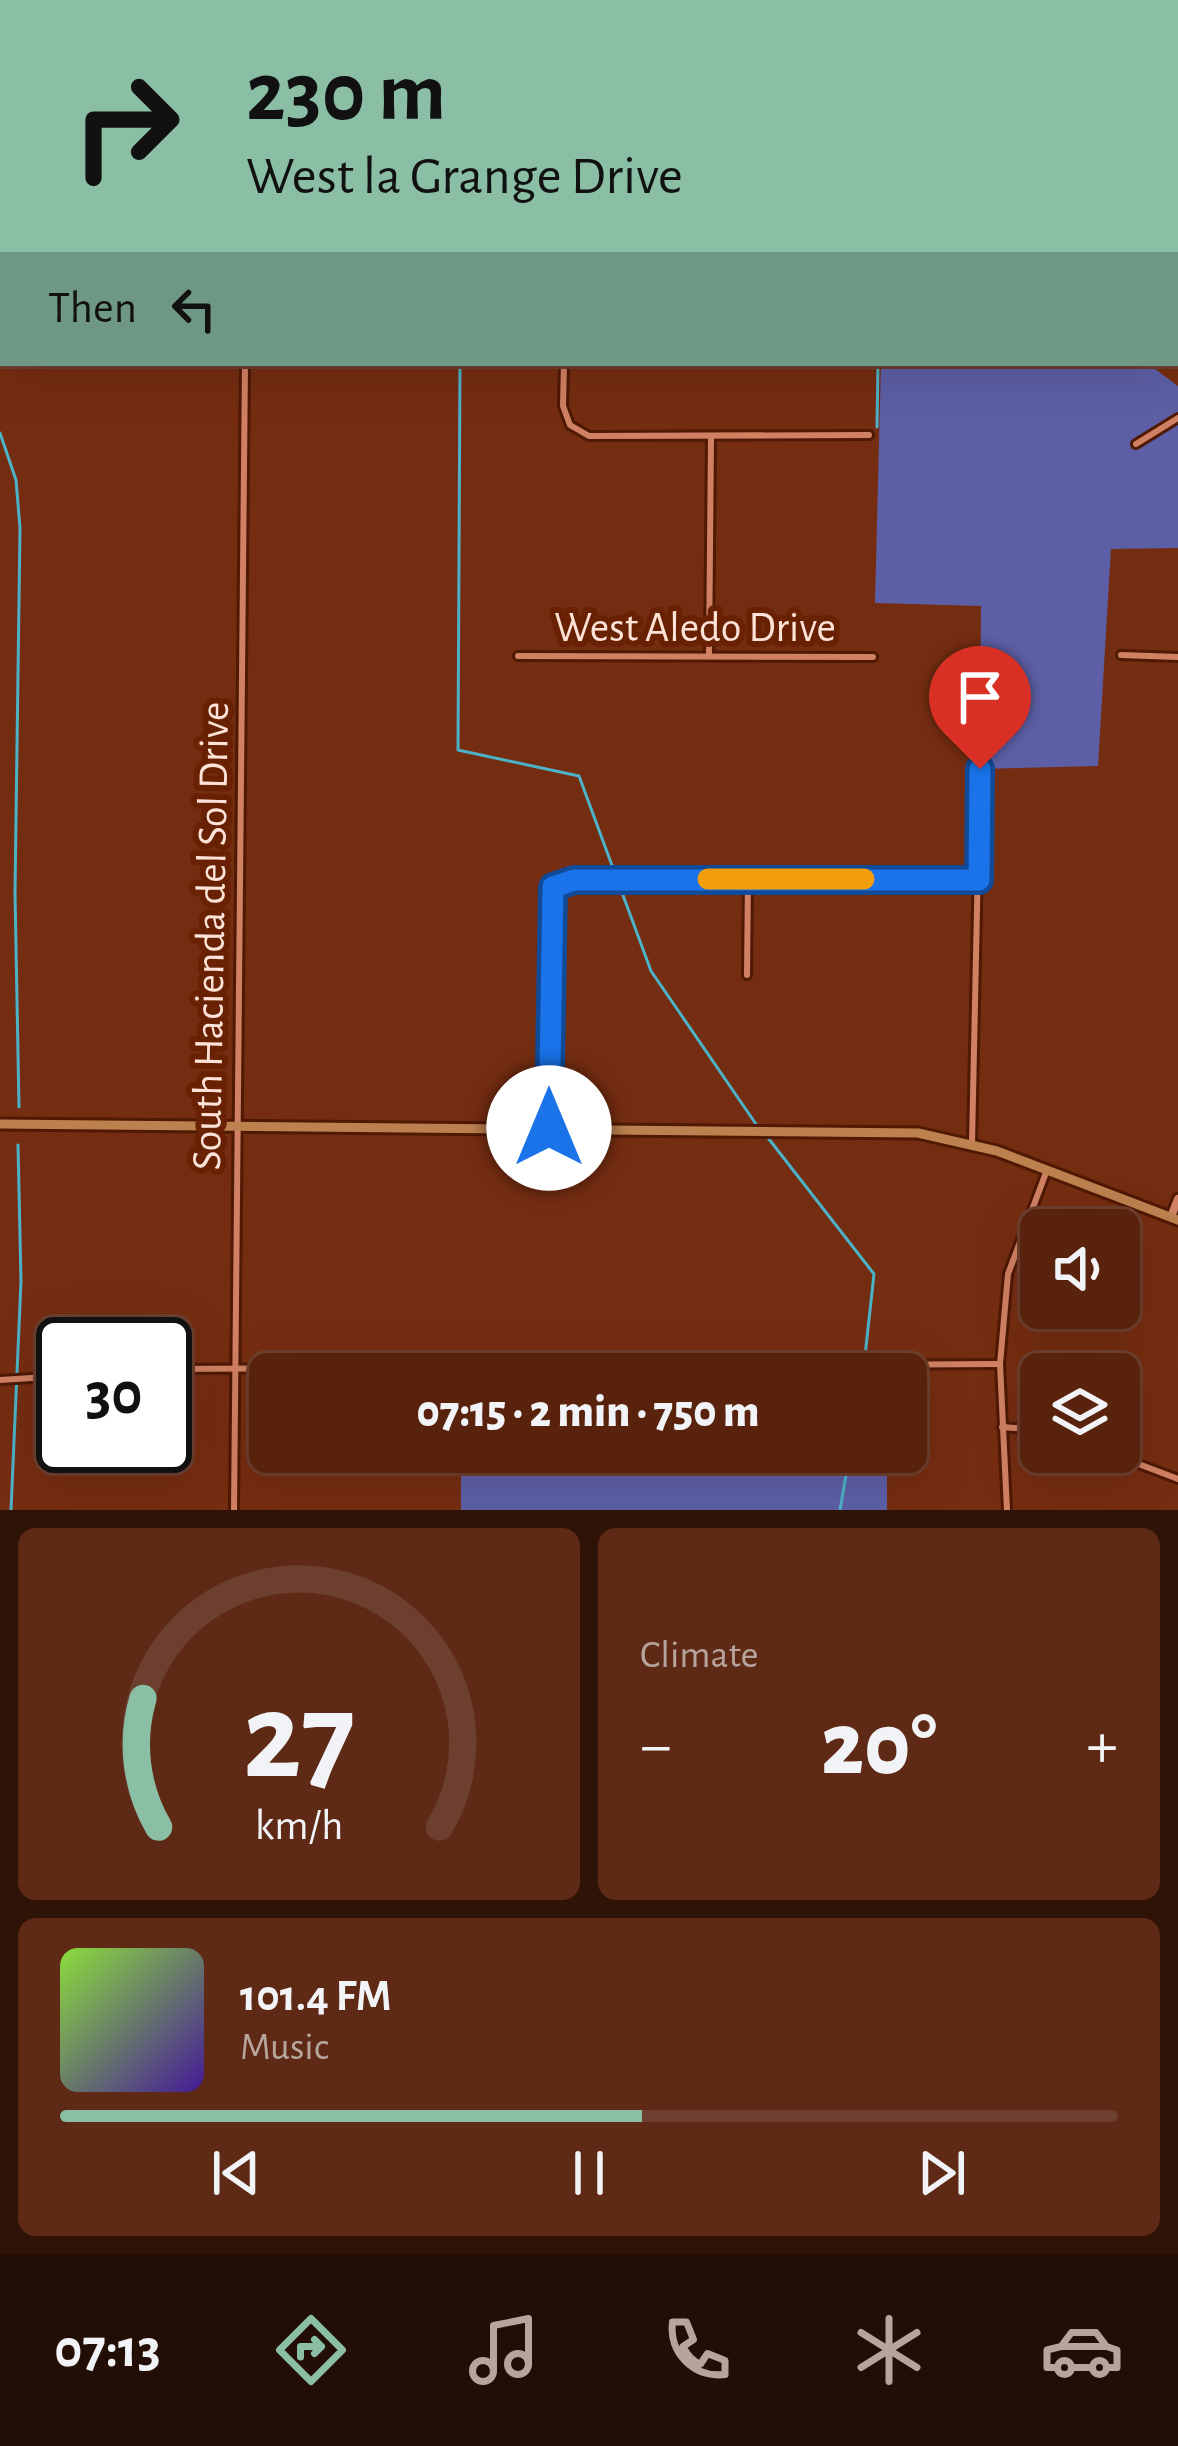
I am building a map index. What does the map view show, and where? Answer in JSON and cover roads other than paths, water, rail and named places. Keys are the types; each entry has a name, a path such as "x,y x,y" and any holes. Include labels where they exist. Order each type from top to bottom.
{"main road":[{"path":"0,1124 902,1131 972,1143 1175,1218"}],"street":[{"name":"South Hacienda del Sol Drive","path":"234,1510 245,366"},
{"path":"564,366 563,406 570,425 589,436 869,435"},
{"path":"1136,444 1178,418"},
{"path":"710,656 711,438"},
{"path":"1120,655 1178,657"},
{"name":"West Aledo Drive","path":"518,656 873,657"},
{"path":"972,1143 980,769"},
{"path":"747,975 748,879"},
{"path":"549,1128 553,887 574,880 979,880"},
{"path":"1007,1510 1000,1364 1008,1274 1047,1170"},
{"path":"1175,1218 1178,1199"},
{"path":"192,1368 1000,1364"},
{"path":"0,1380 36,1378"},
{"path":"1002,1427 1020,1428"},
{"path":"1140,1465 1178,1479"}],"waterway":[{"path":"460,366 458,750 579,776 651,971 758,1127"},
{"path":"877,427 878,366"},
{"path":"0,433 16,480 20,528 15,893 19,1107"},
{"path":"765,1134 874,1274 865,1353"},
{"path":"11,1510 21,1281 18,1145"},
{"path":"840,1510 846,1473"}]}
